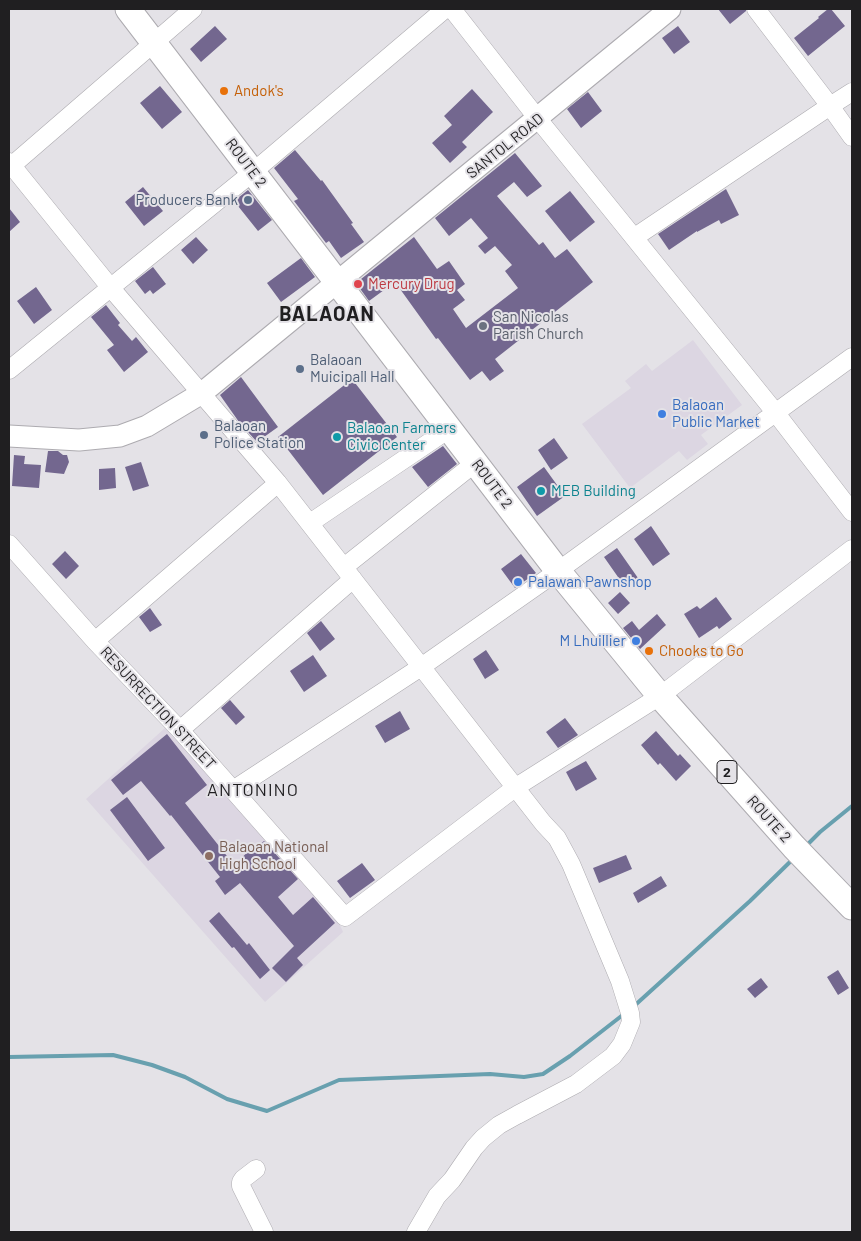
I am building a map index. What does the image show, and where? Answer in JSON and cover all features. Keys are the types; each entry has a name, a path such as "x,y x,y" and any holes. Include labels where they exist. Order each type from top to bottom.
{"highway":[{"name":"2","path":"128,9 155,43"},
{"name":"ROUTE 2","path":"155,43 558,572 660,696 802,855 852,907"}],"main road":[{"name":"SANTOL ROAD","path":"9,436 78,440 120,436 148,426 202,393 670,9"}],"street":[{"path":"193,9 10,165 110,287 278,483 557,838 564,850 620,981 630,1014 631,1022 622,1044 613,1056 576,1084 517,1115 483,1138 452,1180 437,1196 416,1232"},
{"path":"9,370 253,172 445,9"},
{"path":"452,9 538,119 775,412 852,512"},
{"path":"756,9 852,137"},
{"path":"635,237 852,92"},
{"path":"233,790 421,667 558,572 852,357"},
{"path":"310,524 449,429"},
{"path":"180,730 349,573 475,463"},
{"path":"95,641 278,483"},
{"name":"RESURRECTION STREET","path":"9,544 95,641 180,730 345,917 516,788"},
{"path":"516,788 660,696 852,549"},
{"path":"256,1169 243,1179 241,1186 264,1232"}],"shaded area":[{"name":"Balaoan Public Market","path":"693,340 742,405 701,435 708,444 687,460 679,451 630,488 582,424 631,388 625,381 646,364 652,371"},
{"name":"Balaoan National High School","path":"165,728 335,914 343,932 265,1002 86,799"}],"building":[{"path":"718,9 746,9 746,11 730,24"},
{"path":"828,9 831,9 845,26 808,56 794,38"},
{"path":"215,26 227,39 201,62 190,49"},
{"path":"678,26 690,42 674,54 662,38"},
{"path":"160,86 182,112 162,129 140,103"},
{"path":"472,89 493,112 462,142 467,147 450,163 432,143 452,125 444,116"},
{"path":"588,92 602,111 581,128 567,109"},
{"path":"295,150 322,180 353,223 351,224 364,242 341,258 329,241 326,243 294,201 298,199 274,168"},
{"path":"515,153 542,186 527,197 514,182 497,196 539,245 543,242 555,258 567,249 593,282 495,359 504,371 490,381 482,371 470,380 438,338 436,339 395,282 369,301 356,283 414,237 437,269 449,261 465,284 457,290 465,300 453,309 466,328 518,288 505,271 512,265 495,246 485,254 478,246 488,238 471,218 449,236 435,218"},
{"path":"143,187 163,211 144,226 125,202"},
{"path":"726,189 739,215 721,224 719,220 697,231 669,250 658,234"},
{"path":"248,190 272,220 258,231 234,201"},
{"path":"570,191 595,222 570,242 545,211"},
{"path":"9,208 20,222 9,232"},
{"path":"196,237 208,250 193,264 181,250"},
{"path":"301,258 315,277 281,302 267,283"},
{"path":"153,267 166,284 153,294 150,290 145,294 135,281"},
{"path":"36,287 52,310 34,324 17,301"},
{"path":"106,305 120,323 118,325 132,341 136,337 148,352 124,372 107,350 114,345 91,317"},
{"path":"241,377 278,427 257,442 239,422 220,395"},
{"name":"Balaoan Farmers Civic Center","path":"352,379 397,437 323,495 278,437"},
{"path":"554,438 568,458 551,470 538,450"},
{"path":"443,446 457,464 428,487 412,467"},
{"path":"48,451 58,451 63,455 67,455 69,462 64,474 45,472"},
{"path":"14,455 25,456 24,464 41,465 39,488 12,486"},
{"path":"141,462 149,486 133,491 125,467"},
{"name":"MEB Building","path":"544,467 565,496 537,516 517,487"},
{"path":"115,468 116,488 99,490 99,469"},
{"path":"651,526 670,554 653,566 634,539"},
{"path":"617,548 638,578 625,587 604,557"},
{"path":"65,551 79,566 66,579 52,564"},
{"path":"521,554 536,573 515,588 501,569"},
{"path":"620,592 630,603 618,614 608,603"},
{"path":"716,597 732,619 719,629 717,626 699,638 684,614 697,606 700,609"},
{"path":"150,608 162,625 150,632 139,617"},
{"path":"657,614 666,625 640,649 623,628 632,621 639,630"},
{"path":"321,621 335,639 320,651 307,633"},
{"path":"486,650 499,670 485,679 473,659"},
{"path":"313,655 327,676 304,692 290,671"},
{"path":"230,700 245,717 236,725 221,708"},
{"path":"400,711 410,729 385,743 375,726"},
{"path":"565,718 578,735 558,748 546,732"},
{"path":"656,731 678,756 680,754 691,766 676,781 660,763 658,765 641,745"},
{"path":"167,734 207,785 185,803 234,865 252,848 254,849 264,841 298,879 278,897 293,915 313,897 335,923 297,958 303,965 286,982 272,968 294,946 240,883 225,895 215,881 220,877 171,815 141,781 123,795 111,780"},
{"path":"586,761 597,779 576,791 566,772"},
{"path":"127,797 165,848 148,861 110,810"},
{"path":"626,855 632,869 599,883 593,868"},
{"path":"362,863 375,880 350,898 337,881"},
{"path":"661,876 667,886 638,903 633,893"},
{"path":"219,912 247,945 249,943 270,970 260,979 234,947 232,948 209,921"},
{"path":"838,970 849,988 838,995 827,977"},
{"path":"761,978 768,987 755,998 747,989"}],"waterway":[{"path":"805,847 852,806"},
{"path":"633,1007 750,901 793,859"},
{"path":"9,1057 113,1055 152,1065 185,1077 227,1099 267,1111 339,1080 490,1074 524,1077 543,1074 570,1056 624,1014"}],"place":[{"name":"Andok's","path":"224,91"},
{"name":"Producers Bank","path":"248,200"},
{"name":"Mercury Drug","path":"358,284"},
{"name":"San Nicolas Parish Church","path":"483,326"},
{"name":"Balaoan Muicipall Hall","path":"300,369"},
{"name":"Balaoan Public Market","path":"662,414"},
{"name":"Balaoan Police Station","path":"204,435"},
{"name":"Balaoan Farmers Civic Center","path":"337,437"},
{"name":"MEB Building","path":"541,491"},
{"name":"Palawan Pawnshop","path":"518,582"},
{"name":"M Lhuillier","path":"636,641"},
{"name":"Chooks to Go","path":"649,651"},
{"name":"Balaoan National High School","path":"209,856"}],"district":[{"name":"BALAOAN","path":"327,314"},
{"name":"ANTONINO","path":"253,790"}]}
